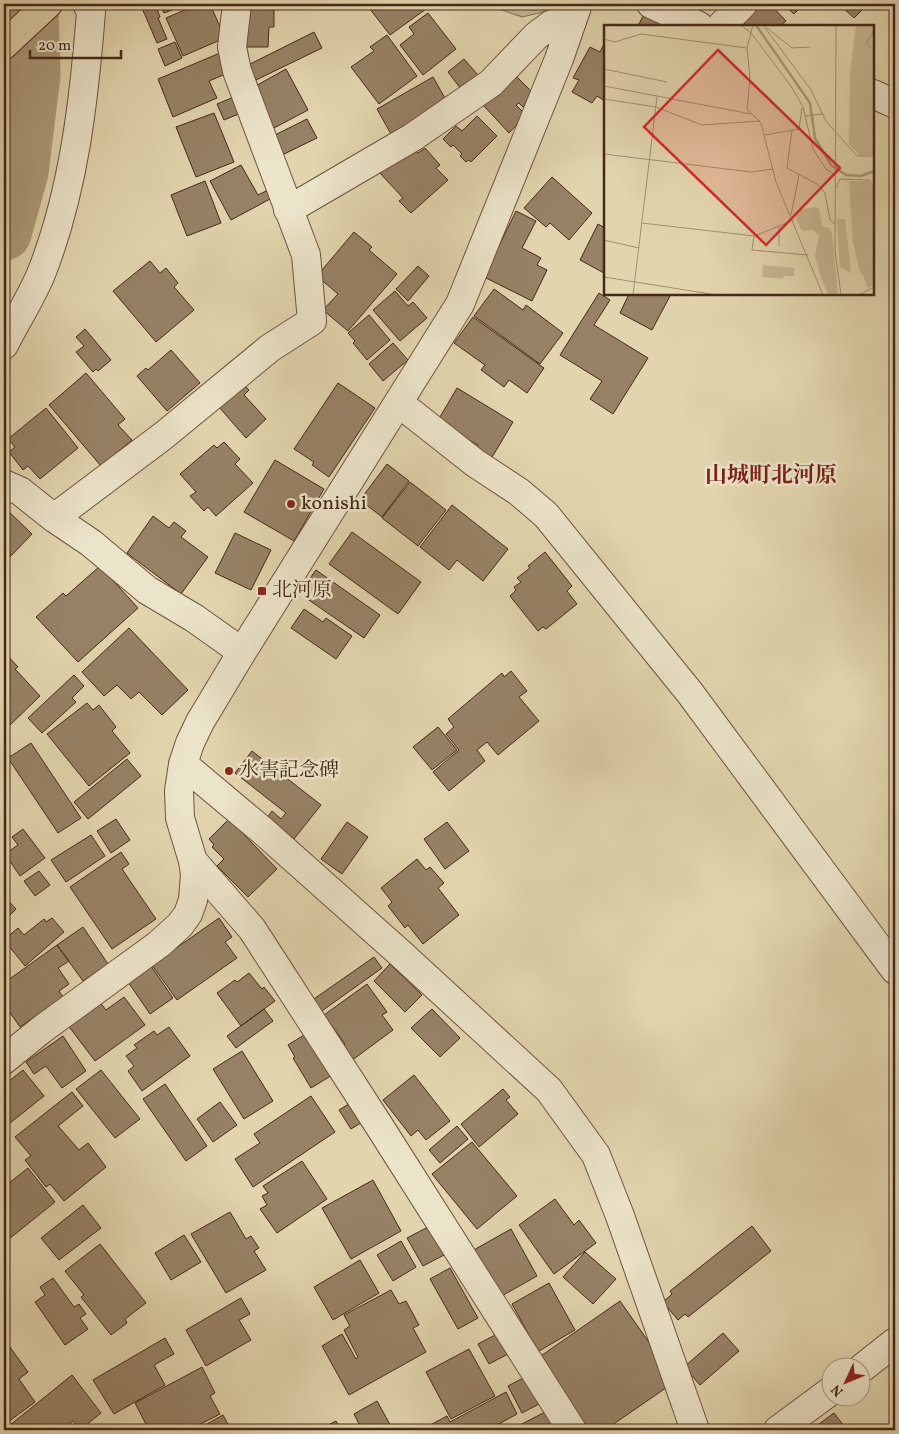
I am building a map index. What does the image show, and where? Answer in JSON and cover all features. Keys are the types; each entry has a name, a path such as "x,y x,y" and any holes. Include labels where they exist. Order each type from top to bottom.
{"main road":[{"path":"4,45 48,4"}],"street":[{"path":"4,345 41,274 66,196 86,76 91,12 87,4"},
{"path":"54,518 162,436 270,348 312,320 306,255 237,71 232,48 237,4"},
{"path":"651,4 697,25"},
{"path":"722,25 743,4"},
{"path":"288,210 414,137 491,83 536,36 552,24 574,13"},
{"path":"4,1060 41,1030 159,944 180,925 188,914 193,900 195,880 193,861 180,818 179,791 183,764 190,743 200,722 242,652 460,304 558,59 574,13"},
{"path":"874,94 895,104"},
{"path":"399,403 475,463 519,492 546,515 690,693 895,970"},
{"path":"4,484 20,492 91,543 147,590 194,618 242,652"},
{"path":"183,764 263,831 394,947 549,1090 596,1155 620,1216 695,1430"},
{"path":"193,861 252,929 384,1132 572,1430"},
{"path":"872,1360 895,1342"},
{"path":"778,1430 822,1397"}],"green space":[{"path":"491,4 551,4 547,11 522,17 499,9"}],"building":[{"path":"155,4 160,17 158,18 167,39 157,43 142,8"},
{"path":"160,4 188,4 164,13"},
{"path":"199,4 210,4 225,38 183,56 166,18"},
{"path":"247,4 274,4 274,27 269,27 268,47 246,47"},
{"path":"366,4 433,4 390,35"},
{"path":"761,4 770,4 786,21 781,25 746,25 742,21"},
{"path":"783,4 804,4 794,14"},
{"path":"839,4 868,4 854,18"},
{"path":"645,12 672,25 638,25"},
{"path":"428,13 456,49 423,75 400,45 414,34 409,27"},
{"path":"314,32 322,48 256,80 248,65"},
{"path":"387,35 417,76 379,104 351,67 374,51 370,47"},
{"path":"175,42 182,58 165,66 158,49"},
{"path":"604,44 604,100 597,96 592,103 572,92 579,80 573,78 590,47 600,52"},
{"path":"220,53 228,73 209,81 217,98 173,117 158,79"},
{"path":"464,59 478,75 461,89 448,72"},
{"path":"286,69 308,110 274,128 252,88"},
{"path":"513,73 535,95 523,107 519,103 516,105 526,115 509,133 483,105"},
{"path":"433,77 446,100 423,113 425,115 391,134 377,109"},
{"path":"234,97 241,113 224,120 217,104"},
{"path":"214,113 234,162 196,177 176,127"},
{"path":"477,116 497,136 471,162 469,160 466,162 460,156 462,154 453,145 451,147 443,139 456,126 462,131"},
{"path":"307,119 317,138 280,156 271,137"},
{"path":"412,146 418,153 425,148 440,165 436,168 448,180 411,213 399,201 403,198 380,173"},
{"path":"241,165 258,195 268,190 272,198 231,220 210,181"},
{"path":"552,177 592,213 569,240 550,223 546,227 524,208"},
{"path":"205,181 221,223 187,236 171,195"},
{"path":"516,211 536,221 522,248 541,258 537,265 547,270 532,301 484,277"},
{"path":"598,224 604,227 604,273 580,260"},
{"path":"354,232 372,247 369,250 397,274 348,331 323,310 338,294 317,276"},
{"path":"150,261 160,273 166,268 178,283 174,287 194,310 156,342 113,291"},
{"path":"418,266 429,276 408,301 396,289"},
{"path":"494,289 523,310 526,305 563,333 540,364 474,316"},
{"path":"395,291 408,306 413,302 427,318 400,341 373,310"},
{"path":"599,293 610,300 594,325 648,358 613,414 590,399 602,381 560,355"},
{"path":"629,295 670,295 652,330 620,313"},
{"path":"369,315 390,340 367,360 353,343 355,341 348,333"},
{"path":"473,317 544,368 527,393 509,380 504,387 481,370 485,365 454,343"},
{"path":"85,329 111,360 98,371 96,369 93,372 76,352 84,346 76,337"},
{"path":"393,343 408,360 383,381 369,364"},
{"path":"171,350 200,383 167,411 137,376 146,368 148,370"},
{"path":"86,373 125,419 118,425 132,440 101,466 49,405"},
{"path":"338,383 375,408 329,477 312,465 314,462 294,449"},
{"path":"244,385 249,390 244,395 266,419 246,438 219,407"},
{"path":"457,388 513,422 491,459 476,450 478,445 437,422"},
{"path":"46,408 78,448 40,479 28,466 23,470 9,452 15,447 8,439"},
{"path":"224,442 240,459 235,464 253,483 216,516 208,507 204,511 190,496 196,492 180,474 214,445 217,448"},
{"path":"275,460 324,489 294,541 244,512"},
{"path":"387,464 409,481 382,517 360,500"},
{"path":"410,482 446,510 418,546 382,518"},
{"path":"452,505 508,549 483,581 457,560 449,570 420,547"},
{"path":"5,508 32,534 4,563 4,510"},
{"path":"153,516 169,528 174,522 186,531 181,537 208,557 181,594 127,553"},
{"path":"352,532 421,582 398,614 329,564"},
{"path":"235,533 271,550 251,590 215,573"},
{"path":"545,552 572,586 567,591 577,604 546,629 543,627 538,631 510,596 516,590 514,587 521,582 517,578 530,568 528,566"},
{"path":"100,566 138,608 78,662 36,617 63,593 66,596"},
{"path":"316,570 380,615 364,638 303,596 312,583 308,581"},
{"path":"304,609 323,622 326,618 352,636 336,659 291,628"},
{"path":"129,628 188,690 162,715 139,692 131,699 117,685 104,696 82,672"},
{"path":"6,654 18,667 15,669 40,696 7,728 4,724 4,656"},
{"path":"511,671 527,691 519,697 539,721 498,755 487,742 477,750 485,761 449,791 433,772 459,750 446,734 454,727 448,719 502,673 504,677"},
{"path":"74,675 84,686 72,698 76,702 42,733 28,718"},
{"path":"87,703 93,710 99,705 116,727 112,731 130,753 89,786 47,734"},
{"path":"438,727 457,750 432,770 413,747"},
{"path":"31,743 81,818 58,833 8,758"},
{"path":"252,751 321,805 294,839 267,818 272,811 281,819 286,813 235,773"},
{"path":"127,759 141,776 88,819 74,802"},
{"path":"116,819 130,840 111,853 97,831"},
{"path":"229,819 277,869 248,897 217,866 224,859 212,847 214,845 209,839"},
{"path":"347,822 368,837 342,874 321,859"},
{"path":"447,822 469,851 445,869 424,839"},
{"path":"23,829 45,858 20,876 5,854 18,845 12,837"},
{"path":"91,835 105,856 66,882 51,860"},
{"path":"121,852 129,864 122,869 156,919 112,949 70,887"},
{"path":"417,859 426,870 430,867 444,883 438,888 459,915 423,944 408,925 405,928 388,906 392,902 381,888"},
{"path":"39,871 50,885 35,896 24,881"},
{"path":"4,896 16,909 4,921"},
{"path":"52,918 64,932 25,966 4,940 18,928 24,935 44,919 46,922"},
{"path":"219,918 232,937 225,942 237,958 177,1000 152,965"},
{"path":"83,927 108,964 83,981 57,945"},
{"path":"57,945 69,961 58,968 69,984 59,991 63,997 20,1027 4,1004 4,983"},
{"path":"374,957 382,968 319,1013 311,1001"},
{"path":"390,964 422,995 405,1012 374,981"},
{"path":"151,966 173,998 150,1014 128,982"},
{"path":"249,973 275,1001 241,1026 217,993"},
{"path":"367,984 387,1012 382,1015 393,1030 351,1061 341,1046 345,1044 324,1015"},
{"path":"124,997 145,1025 95,1061 67,1024 99,1001 106,1010"},
{"path":"264,1009 273,1021 236,1048 227,1036"},
{"path":"432,1009 460,1038 440,1057 411,1028"},
{"path":"169,1027 190,1056 142,1091 128,1071 134,1066 126,1056 137,1048 134,1045 154,1031 157,1035"},
{"path":"309,1032 334,1074 311,1088 293,1058 295,1057 288,1045"},
{"path":"63,1036 86,1071 62,1088 46,1066 34,1074 26,1062"},
{"path":"242,1051 273,1101 244,1119 213,1069"},
{"path":"23,1070 44,1096 10,1123 4,1115 4,1085"},
{"path":"101,1070 140,1119 115,1138 76,1089"},
{"path":"414,1075 450,1121 426,1140 418,1130 411,1136 383,1100"},
{"path":"165,1084 207,1146 186,1161 143,1099"},
{"path":"503,1089 510,1097 506,1100 518,1114 479,1147 461,1124"},
{"path":"72,1092 83,1106 58,1126 79,1150 88,1143 106,1167 64,1201 50,1184 46,1187 25,1160 31,1156 15,1137"},
{"path":"311,1096 335,1132 253,1187 235,1159 260,1143 254,1134"},
{"path":"220,1102 237,1125 213,1142 197,1119"},
{"path":"352,1102 364,1121 351,1129 339,1110"},
{"path":"457,1126 468,1139 440,1163 429,1150"},
{"path":"472,1142 517,1196 477,1229 432,1174"},
{"path":"302,1161 327,1199 277,1233 260,1209 267,1205 262,1196 268,1193 263,1186"},
{"path":"28,1168 55,1202 4,1243 4,1207 10,1202 4,1194 4,1187"},
{"path":"373,1180 401,1231 351,1259 322,1208"},
{"path":"555,1199 574,1225 579,1220 596,1243 554,1274 519,1225"},
{"path":"83,1205 101,1228 59,1260 41,1238"},
{"path":"230,1212 246,1239 251,1236 259,1248 254,1251 266,1270 226,1293 191,1234"},
{"path":"430,1226 446,1254 423,1266 407,1238"},
{"path":"752,1226 771,1251 688,1317 685,1314 678,1320 663,1302 672,1294 670,1291"},
{"path":"511,1229 537,1276 498,1298 472,1251"},
{"path":"184,1235 201,1262 171,1280 155,1253"},
{"path":"401,1241 416,1267 393,1281 377,1255"},
{"path":"100,1244 146,1303 125,1319 127,1323 111,1335 81,1297 84,1295 65,1271"},
{"path":"585,1252 616,1279 593,1304 563,1277"},
{"path":"360,1260 379,1293 333,1320 314,1287"},
{"path":"450,1268 478,1318 458,1329 430,1279"},
{"path":"53,1278 74,1307 79,1304 86,1314 80,1318 88,1329 65,1345 35,1302 45,1295 40,1287"},
{"path":"549,1283 575,1330 534,1354 526,1339 530,1337 512,1304"},
{"path":"391,1290 399,1304 406,1301 419,1325 413,1328 426,1352 349,1395 322,1346 342,1334 356,1359 358,1357 344,1330 350,1326 344,1315"},
{"path":"241,1298 250,1314 239,1320 251,1340 206,1366 186,1330"},
{"path":"620,1301 676,1381 605,1430 585,1430 535,1360"},
{"path":"723,1333 739,1351 700,1385 684,1367"},
{"path":"497,1334 508,1354 489,1364 478,1344"},
{"path":"165,1338 174,1354 154,1365 165,1385 114,1414 93,1380"},
{"path":"4,1339 28,1372 19,1379 35,1402 4,1425"},
{"path":"469,1349 495,1396 451,1419 426,1372"},
{"path":"202,1367 215,1393 210,1396 220,1414 189,1430 149,1430 135,1403"},
{"path":"72,1375 101,1413 80,1430 73,1421 62,1430 4,1430"},
{"path":"527,1376 541,1403 522,1413 508,1386"},
{"path":"506,1392 517,1414 488,1430 421,1430 447,1416 450,1422"},
{"path":"377,1401 393,1430 362,1430 354,1414"},
{"path":"549,1410 560,1430 517,1430 516,1427"},
{"path":"834,1413 847,1430 811,1430"},
{"path":"223,1415 231,1430 196,1430"},
{"path":"336,1421 341,1430 319,1430"}],"waterway":[{"path":"4,233 21,172 33,75 31,4"}],"place":[{"name":"konishi","path":"291,504"},
{"name":"北河原","path":"262,591"},
{"name":"水害記念碑","path":"229,771"}],"district":[{"name":"山城町北河原","path":"771,476"}]}
